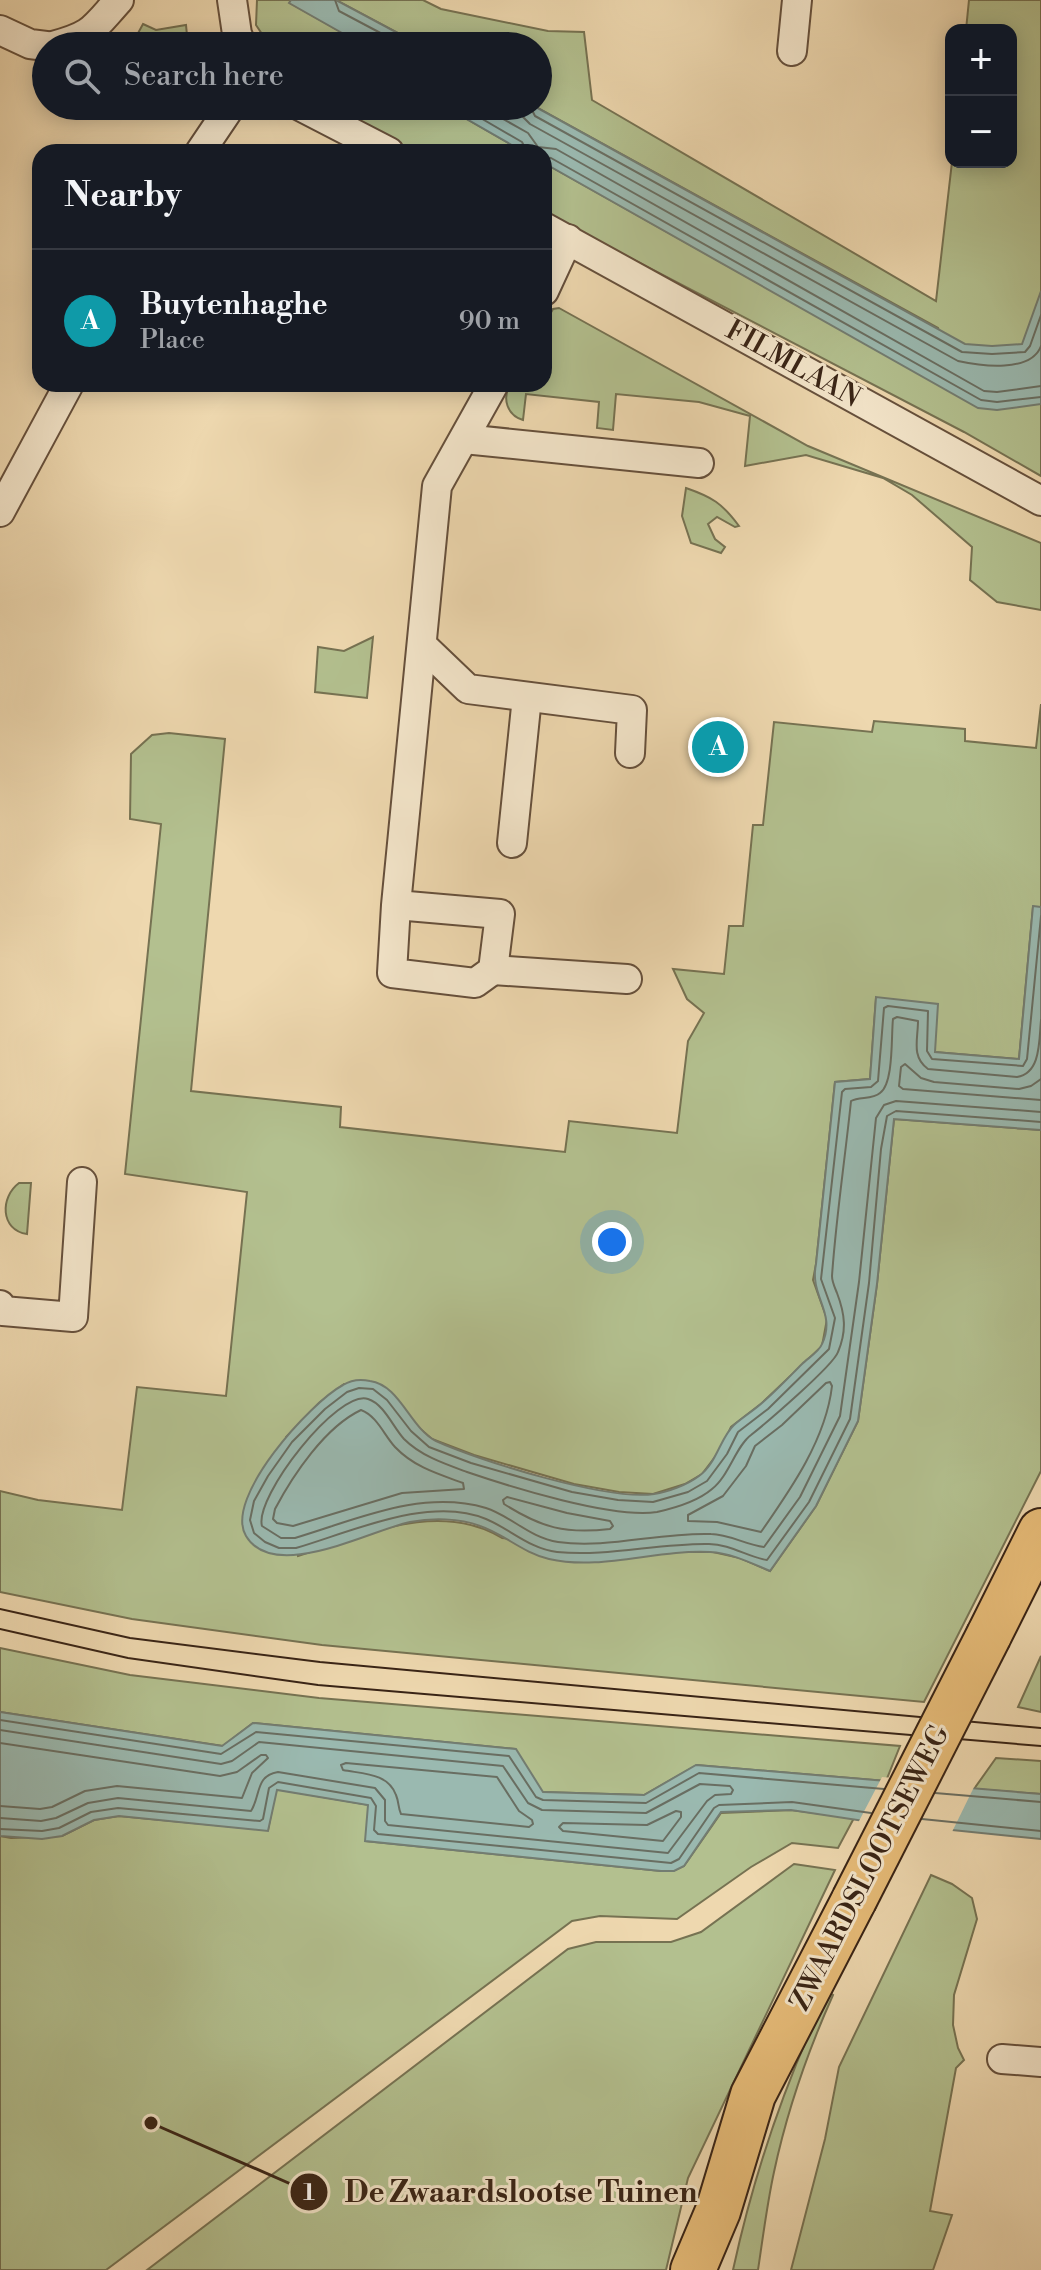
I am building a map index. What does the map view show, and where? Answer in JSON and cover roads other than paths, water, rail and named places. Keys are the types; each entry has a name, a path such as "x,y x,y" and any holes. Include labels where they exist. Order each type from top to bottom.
{"main road":[{"name":"ZWAARDSLOOTSEWEG","path":"693,2270 718,2211 753,2095 1041,1531"},
{"name":"ZWAARDSLOOTSEWEG","path":"717,2270 718,2211"}],"street":[{"path":"91,32 119,0"},
{"path":"232,0 237,32"},
{"path":"792,51 797,0"},
{"path":"0,30 32,44"},
{"path":"205,144 222,120"},
{"path":"327,120 374,144"},
{"name":"FILMLAAN","path":"556,233 1041,501"},
{"path":"0,512 7,479 64,392"},
{"path":"490,392 437,486 392,973 475,983 493,970 627,979"},
{"path":"464,439 699,463"},
{"path":"422,645 468,689 632,710 630,753"},
{"path":"512,843 527,697"},
{"path":"396,905 500,914 493,970"},
{"path":"0,1305 3,1311 73,1317 82,1182"},
{"path":"1002,2059 1041,2062"}],"water":[{"path":"291,0 336,0 396,32 340,32 289,3"},
{"path":"552,116 965,344 1022,344 1041,291 1041,404 997,410 978,408 552,168 552,144 510,144 468,120 552,120"},
{"path":"1033,906 1041,907 1041,1130 894,1119 877,1284 858,1421 816,1506 770,1571 733,1556 710,1552 589,1563 549,1559 463,1521 410,1522 324,1550 300,1554 278,1555 259,1549 246,1536 242,1519 247,1499 274,1453 311,1410 346,1383 356,1380 380,1384 389,1390 419,1427 436,1441 544,1478 633,1495 665,1492 699,1476 734,1425 767,1398 822,1344 826,1333 825,1313 815,1276 835,1082 870,1079 876,997 938,1004 935,1052 1019,1059"},
{"path":"0,1712 222,1746 253,1723 516,1749 543,1792 644,1795 696,1765 1041,1794 1041,1839 864,1821 791,1810 721,1812 684,1866 674,1871 661,1871 365,1841 368,1805 277,1790 268,1831 119,1816 94,1820 62,1836 42,1839 0,1836"}],"tram line":[{"path":"0,1609 130,1638 320,1662 1041,1728"},
{"path":"0,1629 128,1658 318,1685 1041,1746"}],"place":[{"name":"Buytenhaghe","path":"718,747"},
{"name":"De Zwaardslootse Tuinen","path":"151,2123"}]}
